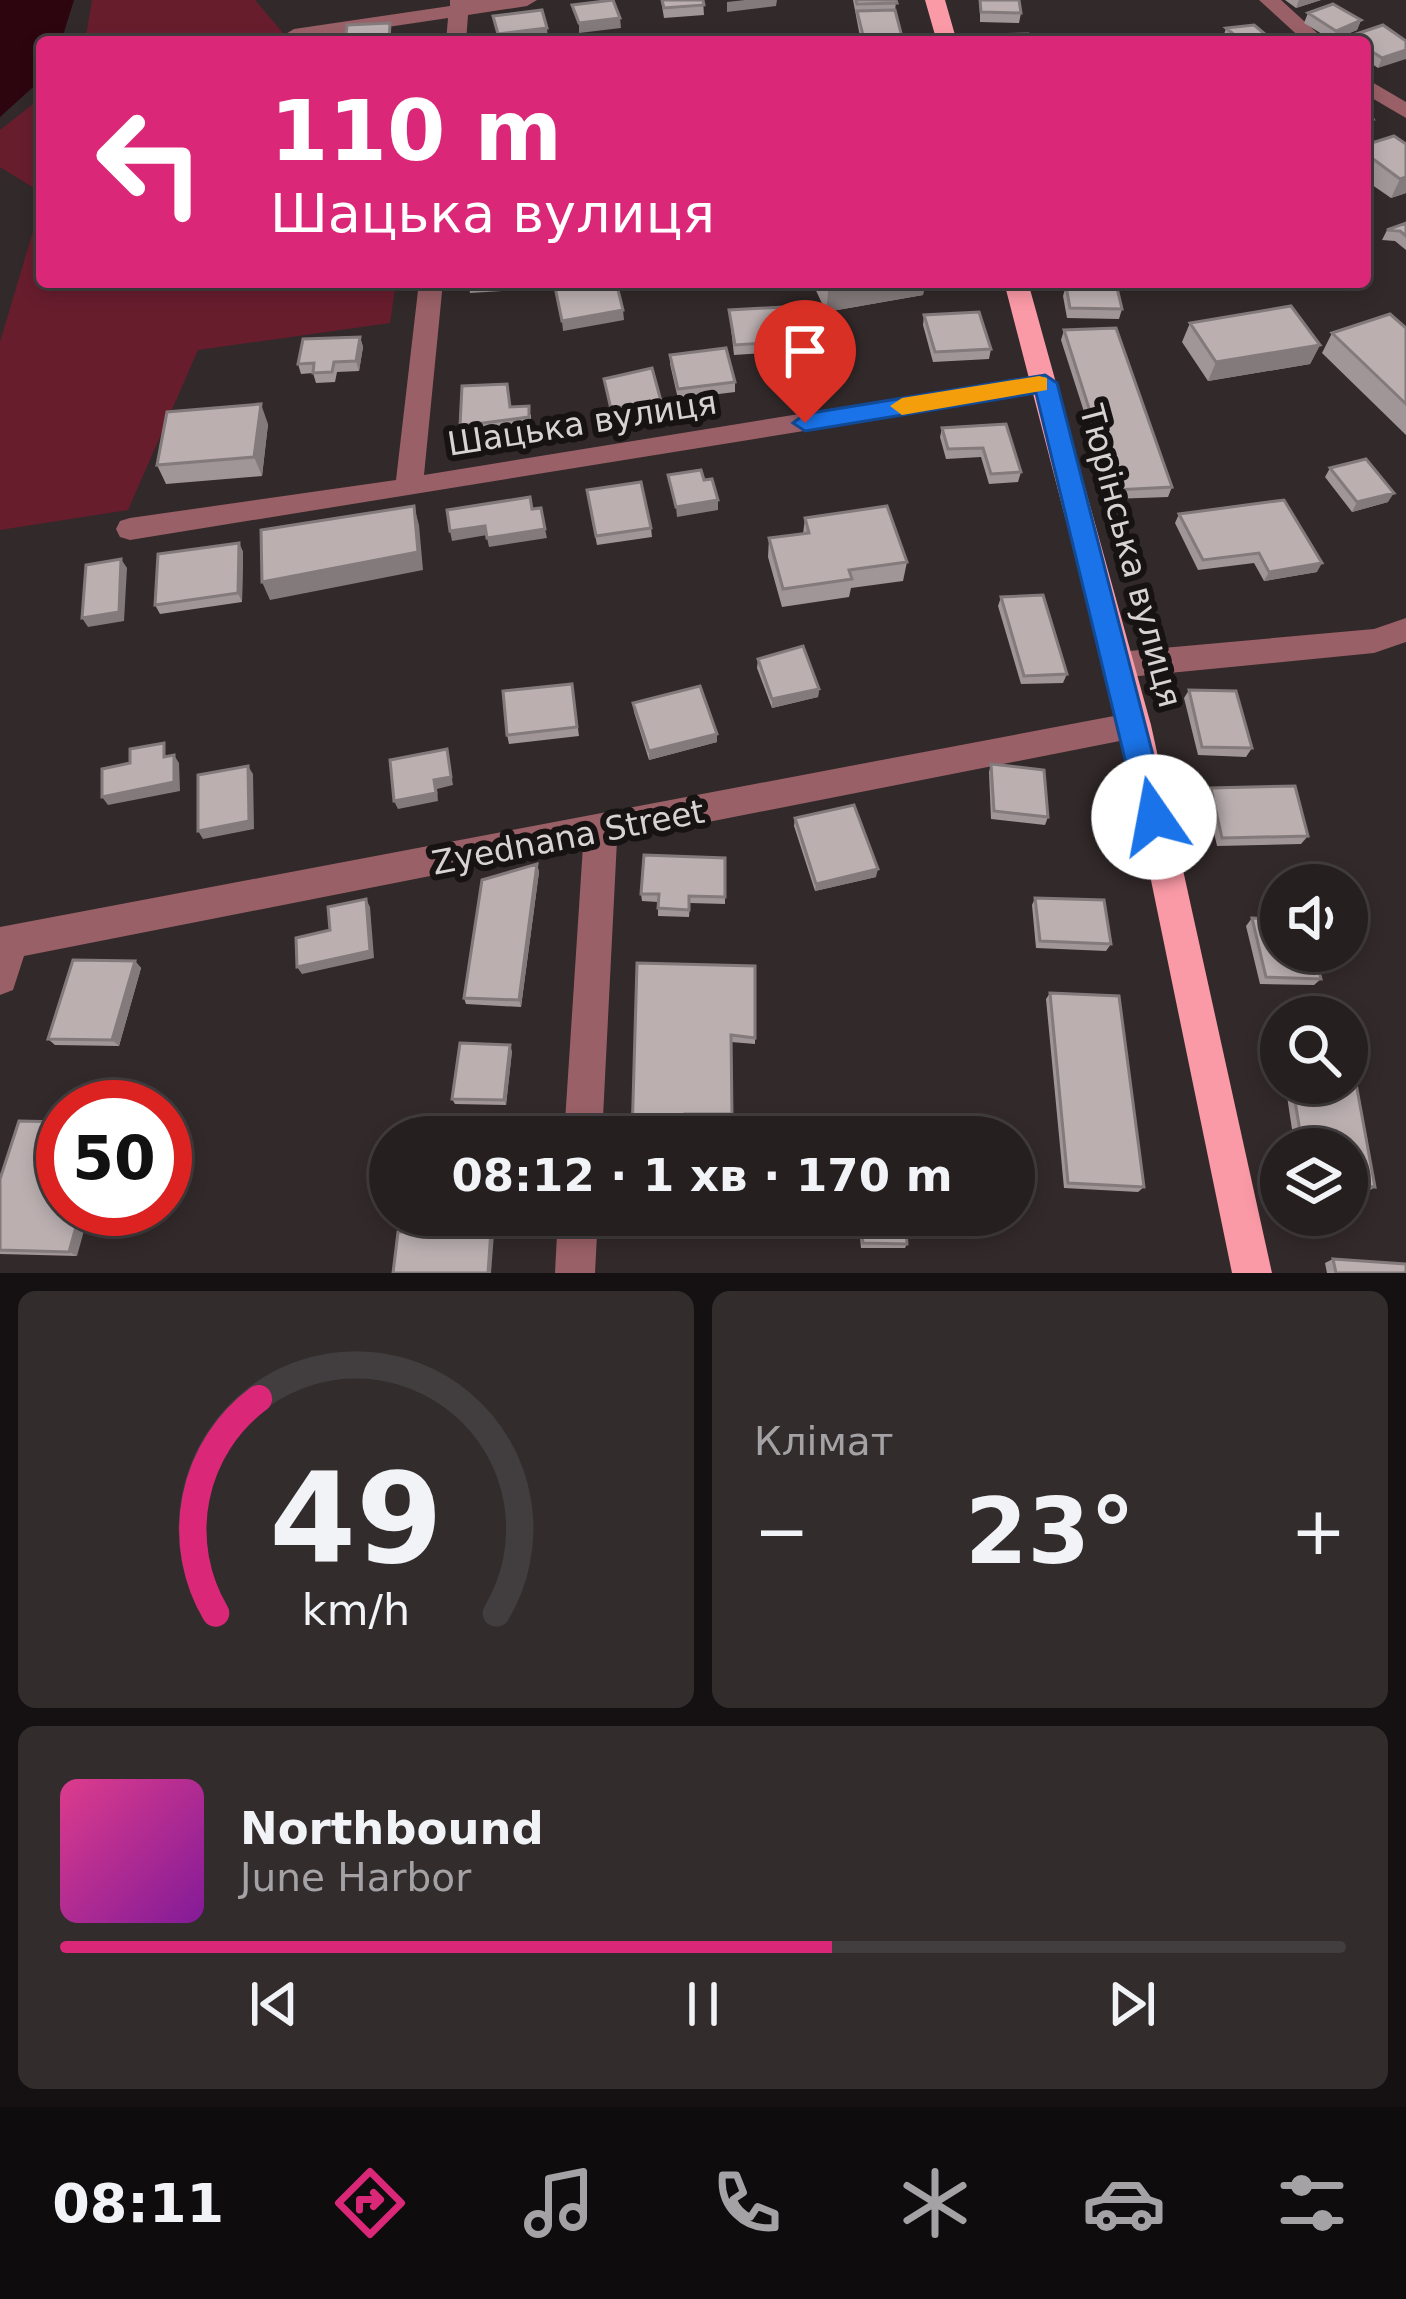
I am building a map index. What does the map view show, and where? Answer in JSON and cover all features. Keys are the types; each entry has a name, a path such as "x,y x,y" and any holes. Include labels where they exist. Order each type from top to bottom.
{"main road":[{"path":"935,0 945,36"},
{"name":"Тюрінська вулиця","path":"1018,288 1135,725 1252,1273"}],"street":[{"path":"294,34 460,4 527,0"},
{"path":"1269,0 1310,36"},
{"path":"457,36 460,4"},
{"path":"1371,88 1406,112"},
{"path":"409,488 430,288"},
{"name":"Шацька вулиця","path":"130,529 1045,383"},
{"path":"1118,665 1373,641 1406,630"},
{"name":"Zyednana Street","path":"5,943 601,832 1135,725"},
{"path":"584,1116 601,832"},
{"path":"0,977 5,943"},
{"path":"575,1273 577,1236"}],"shaded area":[{"path":"0,0 74,0 63,36 36,36 36,84 0,117"},
{"path":"92,0 255,0 284,34 284,36 86,36"},
{"path":"36,102 36,189 0,167 0,130"},
{"path":"36,221 36,288 395,288 390,323 198,350 128,510 0,530 0,342"}],"building":[{"path":"613,0 620,18 579,23 572,5"},
{"path":"662,0 703,0 704,5 664,8"},
{"path":"856,0 896,0 897,3 857,4"},
{"path":"980,0 1019,0 1021,13 981,12"},
{"path":"1333,4 1361,20 1336,31 1308,13"},
{"path":"542,10 547,28 498,34 493,16"},
{"path":"895,10 902,36 863,36 857,11"},
{"path":"390,23 389,36 346,36 347,25"},
{"path":"1254,25 1267,36 1236,36 1226,28"},
{"path":"1383,25 1406,41 1406,50 1382,58 1371,51 1371,36 1350,36"},
{"path":"1394,136 1406,144 1406,177 1400,179 1371,157 1371,143"},
{"path":"1406,223 1406,236 1387,230"},
{"path":"555,288 618,288 623,310 562,321"},
{"path":"1066,288 1117,288 1122,309 1070,308"},
{"path":"800,306 804,321 825,319 835,359 810,361 806,340 735,345 729,310"},
{"path":"1291,306 1320,345 1216,362 1190,323"},
{"path":"979,312 991,349 935,352 924,315"},
{"path":"1390,314 1406,328 1406,404 1332,333"},
{"path":"1116,328 1172,487 1115,490 1064,330"},
{"path":"360,337 356,361 334,362 332,372 313,373 314,363 298,364 303,339"},
{"path":"726,348 735,382 678,389 670,355"},
{"path":"652,368 661,401 611,409 604,379"},
{"path":"507,384 510,407 529,406 529,417 460,426 462,386"},
{"path":"261,404 254,457 157,465 167,412"},
{"path":"1006,424 1021,472 991,474 983,448 948,449 942,428"},
{"path":"1366,459 1394,493 1357,502 1330,468"},
{"path":"701,470 704,480 712,479 718,500 676,507 668,475"},
{"path":"641,482 651,528 596,536 587,490"},
{"path":"530,497 532,509 541,508 545,529 487,538 485,526 450,531 447,510"},
{"path":"1284,500 1322,563 1269,572 1259,553 1203,560 1179,514"},
{"path":"414,506 418,552 262,582 261,530"},
{"path":"887,506 907,562 849,570 852,579 783,589 769,538 809,533 805,518"},
{"path":"239,543 238,593 155,605 158,554"},
{"path":"121,559 119,612 82,618 86,565"},
{"path":"1043,595 1067,674 1024,676 1001,597"},
{"path":"803,646 819,689 772,699 758,659"},
{"path":"572,684 577,727 507,735 503,691"},
{"path":"700,686 717,734 649,751 633,703"},
{"path":"1189,690 1236,691 1252,748 1202,747"},
{"path":"164,743 164,757 174,755 174,782 102,797 102,769 130,763 130,749"},
{"path":"447,749 451,777 434,780 436,793 394,801 390,760"},
{"path":"991,764 1044,770 1048,817 994,811"},
{"path":"248,766 249,821 198,831 198,775"},
{"path":"1295,786 1308,836 1222,838 1211,788"},
{"path":"854,805 878,869 816,884 795,818"},
{"path":"644,855 725,858 725,897 689,896 689,910 658,908 659,894 641,894"},
{"path":"537,864 519,1000 464,998 482,880"},
{"path":"1035,898 1104,900 1111,944 1040,941"},
{"path":"366,899 370,951 297,967 296,938 330,930 328,907"},
{"path":"1252,918 1260,918 1260,952"},
{"path":"73,960 135,961 112,1040 48,1039"},
{"path":"637,963 755,966 755,1038 731,1035 732,1114 633,1116"},
{"path":"1265,972 1319,972 1321,979 1266,977"},
{"path":"1050,993 1119,996 1144,1187 1068,1183"},
{"path":"460,1043 510,1045 504,1100 452,1099"},
{"path":"1296,1104 1360,1104 1364,1128 1300,1128"},
{"path":"19,1121 36,1121 36,1236 73,1236 69,1252 0,1250 0,1179"},
{"path":"1368,1149 1375,1187 1368,1186"},
{"path":"398,1236 491,1236 488,1273 393,1273"},
{"path":"862,1236 906,1236 907,1244 863,1243"},
{"path":"1333,1259 1406,1264 1406,1273 1336,1273"}],"slow traffic":[{"path":"902,406 1039,384"}],"route":[{"path":"805,423 1045,383 1135,725 1154,817"}]}
